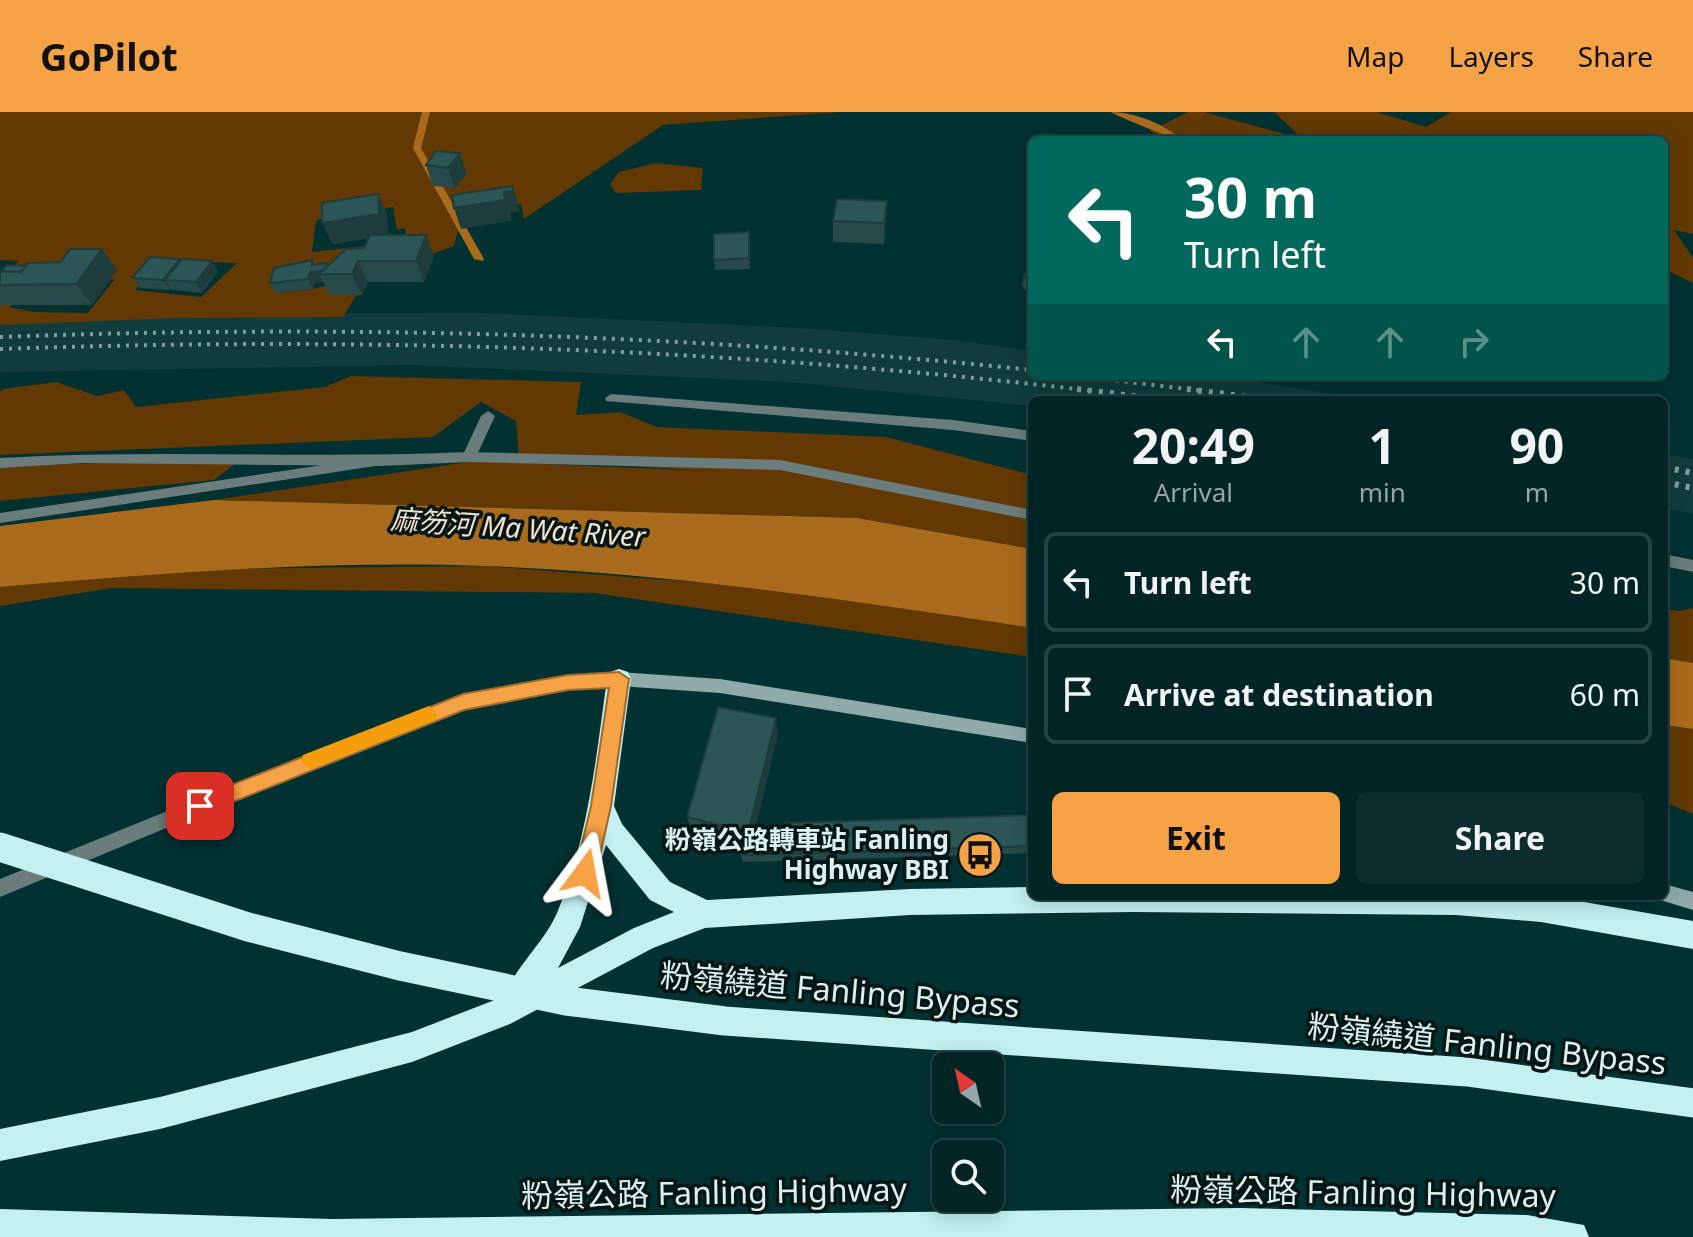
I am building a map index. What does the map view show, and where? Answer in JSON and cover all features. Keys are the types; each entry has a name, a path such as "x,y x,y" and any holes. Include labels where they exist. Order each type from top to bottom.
{"highway":[{"path":"500,1014 541,973 585,873 601,806 619,679"},
{"path":"601,806 613,833 660,891 705,914"},
{"name":"粉嶺繞道 Fanling Bypass","path":"0,847 248,927 400,966 566,1001 725,1021 1467,1072 1693,1103"},
{"path":"0,1145 219,1098 412,1047 500,1014 644,938 705,914 910,902 1059,900"},
{"path":"1235,900 1440,902 1541,908 1693,935"},
{"name":"粉嶺公路 Fanling Highway","path":"0,1226 332,1236 1240,1225 1527,1232 1572,1237"}],"street":[{"path":"611,398 953,425 1028,435"},
{"path":"469,457 488,416"},
{"path":"0,463 82,458 380,461 469,457 780,465 1028,514"},
{"path":"0,518 380,461"},
{"path":"1668,561 1693,566"},
{"path":"0,888 356,742 463,702 568,682 619,679 720,686 1028,735"},
{"path":"1668,894 1693,901"}],"shaded area":[{"path":"0,112 842,112 663,125 524,219 521,204 462,214 454,246 432,254 404,255 276,293 313,289 346,280 359,291 343,317 178,318 0,325 0,273 20,261 0,260","holes":["393,207 397,230 405,228 406,236 376,245 312,252 319,219","161,261 237,263 201,297 135,290","96,276 114,280 88,313 34,312 9,307 55,282"]},
{"path":"1188,112 1204,112 1292,136 1160,136 1150,131"},
{"path":"1274,112 1377,112 1426,127 1451,112 1693,112 1693,234 1674,230 1693,258 1693,283 1668,271 1668,136 1300,136"},
{"path":"656,163 703,168 701,190 616,193 610,184 619,172"},
{"path":"480,313 799,328 954,340 1028,350 1028,380 1246,380 1345,396 1028,396 1028,406 789,382 412,365 0,372 0,321 137,314"},
{"path":"351,376 581,382 576,415 620,412 657,427 886,437 1028,474 1028,548 857,518 214,500 475,461 708,471 519,459 516,421 481,402 433,437 0,455 0,391 3,389 56,382 97,396 124,390 136,407 325,387"},
{"path":"1668,455 1693,459 1693,514 1668,509"},
{"path":"241,459 214,480 0,501 0,466"},
{"path":"484,566 773,588 1028,627 1028,656 594,593 112,588 0,606 0,587 200,569"},
{"path":"1693,608 1693,663 1668,659 1668,610"},
{"path":"1668,726 1693,729 1693,814 1668,804"}],"water":[{"name":"麻笏河 Ma Wat River","path":"214,500 857,518 1028,548 1028,627 690,581 484,566 303,566 0,587 0,526"},
{"path":"1668,659 1693,663 1693,729 1668,726"}],"building":[{"path":"436,151 460,153 448,168 426,165"},
{"path":"513,186 513,191 504,192 505,200 454,208 452,195"},
{"path":"378,194 379,214 322,223 322,203"},
{"path":"837,199 887,201 884,223 833,221"},
{"path":"749,232 749,258 714,260 714,234"},
{"path":"370,235 426,235 416,261 358,261 352,274 319,274 346,249 364,248"},
{"path":"70,249 102,249 76,284 0,285 0,271 21,272 28,263 61,262"},
{"path":"150,257 180,259 163,280 132,278"},
{"path":"182,259 212,261 196,282 165,280"},
{"path":"312,260 312,265 326,263 324,270 310,272 308,279 270,283 274,268"},
{"path":"7,265 26,266 21,272 1,271"},
{"path":"718,707 776,718 748,832 687,817"},
{"path":"1028,815 1028,846 741,855 742,841 786,839 785,823"}],"waterway":[{"path":"426,112 417,148 479,259"},
{"path":"1115,112 1172,136"}],"railway":[{"path":"0,337 259,332 517,335 774,348 1028,370"},
{"path":"0,349 274,344 548,349 821,364 1093,391"},
{"path":"1113,380 1192,390"},
{"path":"1077,389 1093,391"},
{"path":"1187,389 1192,390"},
{"path":"1192,390 1203,391"},
{"path":"1192,390 1240,396"},
{"path":"1093,391 1133,396"},
{"path":"1668,468 1693,473"},
{"path":"1668,483 1693,488"}],"slow traffic":[{"path":"310,761 429,714"}],"place":[{"name":"粉嶺公路轉車站 Fanling Highway BBI","path":"980,855"}],"route":[{"path":"200,806 463,702 568,682 619,679 601,806 585,873"}]}
